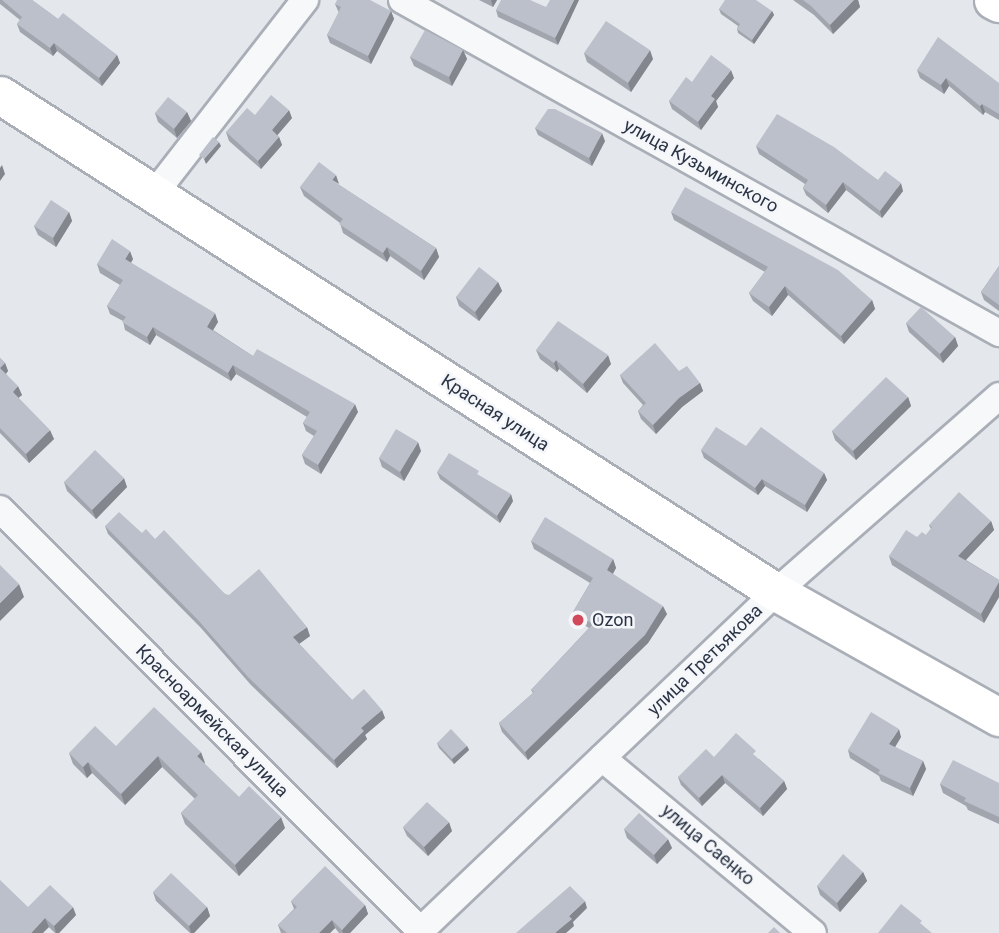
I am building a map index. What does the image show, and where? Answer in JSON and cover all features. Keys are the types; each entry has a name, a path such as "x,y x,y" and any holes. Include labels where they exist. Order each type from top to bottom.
{"main road":[{"path":"993,0 999,4"},
{"name":"Красная улица","path":"0,95 776,592 999,717"}],"street":[{"path":"154,194 305,0"},
{"name":"улица Кузьминского","path":"402,0 999,333"},
{"name":"улица Третьякова","path":"421,932 776,592 999,396"},
{"name":"Красноармейская улица","path":"0,509 421,932"},
{"name":"улица Саенко","path":"602,758 813,933"}],"building":[{"path":"2,0 32,0 58,19 63,13 117,55 99,78 54,43 50,48 17,24 22,17"},
{"path":"337,0 370,0 391,11 368,56 327,35 341,7 335,4"},
{"path":"501,0 530,0 546,7 550,0 574,0 555,38 496,10"},
{"path":"725,0 756,0 772,11 752,40 737,29 740,24 719,9"},
{"path":"803,0 854,0 830,25"},
{"path":"606,21 650,50 628,83 584,53"},
{"path":"425,30 463,50 449,77 410,57"},
{"path":"938,37 999,83 999,114 982,104 980,106 946,78 941,85 917,70"},
{"path":"711,55 731,70 711,96 715,99 698,122 669,101 686,77 692,82"},
{"path":"271,95 289,110 272,130 279,137 258,161 226,132 247,108 255,115"},
{"path":"168,97 187,112 174,129 155,113"},
{"path":"548,109 555,109 602,133 589,158 535,128"},
{"path":"777,114 834,147 878,180 885,171 901,183 880,211 843,182 826,205 803,188 808,180 756,146"},
{"path":"213,137 219,142 204,159 199,155"},
{"path":"319,162 336,175 332,180 436,248 421,271 387,247 383,253 339,224 343,219 300,187"},
{"path":"685,187 838,270 872,300 841,336 785,286 769,307 749,293 768,267 671,212"},
{"path":"51,200 69,212 53,238 34,226"},
{"path":"112,239 130,251 125,259 215,313 207,327 253,356 257,349 355,404 318,465 302,455 317,431 303,423 310,412 233,365 228,373 153,327 147,337 122,322 126,317 107,306 123,280 97,264"},
{"path":"999,266 999,305 981,292"},
{"path":"479,267 498,282 475,312 456,297"},
{"path":"921,307 955,337 940,354 906,323"},
{"path":"558,321 608,355 583,384 556,360 554,363 536,350"},
{"path":"655,343 679,371 687,366 700,383 679,398 653,425 638,411 646,403 620,375"},
{"path":"0,368 18,386 13,392 50,430 26,454 0,428"},
{"path":"886,377 908,397 853,451 832,431"},
{"path":"716,427 746,446 761,427 824,473 805,505 762,479 755,488 701,450"},
{"path":"396,429 418,442 400,472 379,458"},
{"path":"95,450 124,478 92,510 64,482"},
{"path":"449,453 511,494 497,516 437,472"},
{"path":"959,492 991,521 958,556 999,580 981,614 889,556 906,530 917,537 922,532 926,535 932,527 929,525"},
{"path":"119,512 142,533 146,529 155,539 164,530 225,594 229,595 259,569 307,627 293,637 352,700 364,689 382,710 361,728 364,731 334,760 248,677 198,620 105,526"},
{"path":"545,517 613,559 607,570 663,606 645,635 525,752 499,723 534,692 531,690 593,624 573,612 593,578 531,541"},
{"path":"0,565 19,584 0,603"},
{"path":"154,707 201,752 197,756 239,797 249,786 281,817 235,865 181,813 198,795 158,756 121,794 88,762 83,767 69,753 95,726 116,746"},
{"path":"871,712 899,729 889,744 923,761 910,788 878,773 880,770 848,750"},
{"path":"451,729 467,746 452,759 437,743"},
{"path":"736,733 756,751 753,754 784,781 760,808 722,775 699,798 678,777 706,749 714,757"},
{"path":"953,760 999,783 999,817 964,801 966,798 940,784"},
{"path":"427,802 449,822 424,847 403,827"},
{"path":"639,813 668,839 654,855 624,829"},
{"path":"843,854 863,872 837,903 817,886"},
{"path":"325,866 365,905 342,930 332,920 319,933 287,933 278,925 297,907 291,901"},
{"path":"171,873 207,907 189,926 153,892"},
{"path":"0,880 28,907 50,885 73,907 54,926 45,918 31,933 0,933"},
{"path":"570,886 585,901 569,916 572,919 555,933 516,933"},
{"path":"901,904 922,921 920,923 932,933 878,933"},
{"path":"774,927 780,933 768,933"}],"place":[{"name":"Ozon","path":"578,620"}]}
